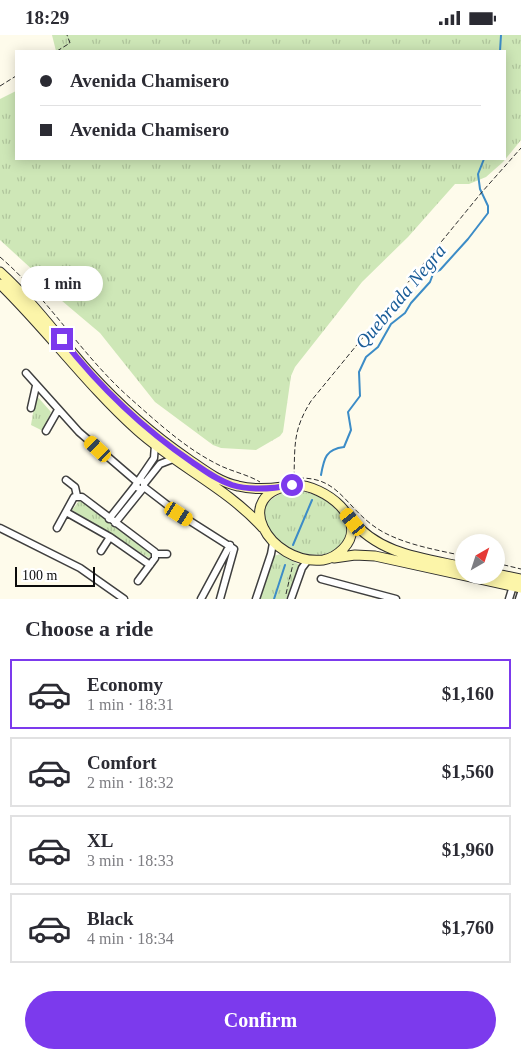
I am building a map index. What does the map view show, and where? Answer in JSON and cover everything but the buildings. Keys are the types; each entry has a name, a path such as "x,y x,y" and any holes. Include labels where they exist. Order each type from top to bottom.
{"street":[{"path":"0,272 43,315 105,389 176,452 214,477 232,485 258,489 293,481 321,490 332,498 364,533 387,548 410,556 455,565"},
{"path":"0,284 40,325 111,407 173,459 240,504 263,528 273,543 289,554 308,560 354,555 375,556 517,587 509,599"},
{"path":"26,373 58,410 98,449 140,485 179,514 234,549 220,599"},
{"path":"30,408 36,386"},
{"path":"46,431 58,410"},
{"path":"140,485 154,458 155,445"},
{"path":"112,521 140,485 160,464 173,459"},
{"path":"66,480 74,487 77,496"},
{"path":"263,528 259,517 262,504 280,484"},
{"path":"57,528 77,496"},
{"path":"77,496 82,497 156,554 167,554"},
{"path":"66,512 110,537 150,565"},
{"path":"329,559 339,553 348,541 351,528 346,513"},
{"path":"0,528 80,568 124,599"},
{"path":"101,551 110,537"},
{"path":"256,599 272,554 273,543"},
{"path":"201,599 230,545"},
{"path":"138,581 156,554"},
{"path":"291,599 302,568 308,560"},
{"path":"505,576 521,579"},
{"path":"321,579 396,599"},
{"path":"519,599 521,593"}],"path":[{"path":"59,50 70,43 67,35"},
{"path":"0,87 15,77"},
{"path":"293,481 295,440 299,421 311,401 482,192 521,148"},
{"path":"0,257 35,291 108,377 131,399 193,450 216,464 262,483"},
{"path":"280,484 316,478 331,485 370,525 392,537 455,554"},
{"path":"285,599 293,564"},
{"path":"505,565 521,569"}],"green space":[{"path":"52,35 521,35 521,140 506,158 506,50 56,50"},
{"path":"15,92 15,160 505,160 486,177 469,184 455,184 408,237 362,282 295,367 291,376 283,432 280,436 256,450 221,448 213,445 155,402 100,333 55,295 35,272 0,240 0,99"},
{"path":"36,395 51,412 43,431 31,425"},
{"path":"289,491 305,492 319,497 332,505 347,527 347,537 341,546 329,553 313,555 296,551 282,543 271,533 265,521 265,509 272,499"},
{"path":"79,501 151,554 149,558 72,510"},
{"path":"280,554 300,565 286,599 260,599 274,556"}],"waterway":[{"name":"Quebrada Negra","path":"500,50 501,35"},
{"name":"Quebrada Negra","path":"321,475 327,455 333,450 344,447 351,430 348,412 360,396 359,372 366,357 378,347 391,324 405,313 411,303 430,282 433,274 440,270 468,239 488,213 488,206 480,189 478,174 484,160"},
{"name":"Quebrada Negra","path":"293,545 312,500"},
{"name":"Quebrada Negra","path":"274,599 285,565"}],"route":[{"path":"62,339 88,371 121,405 176,452 214,477 232,485 251,489 292,485"}]}
